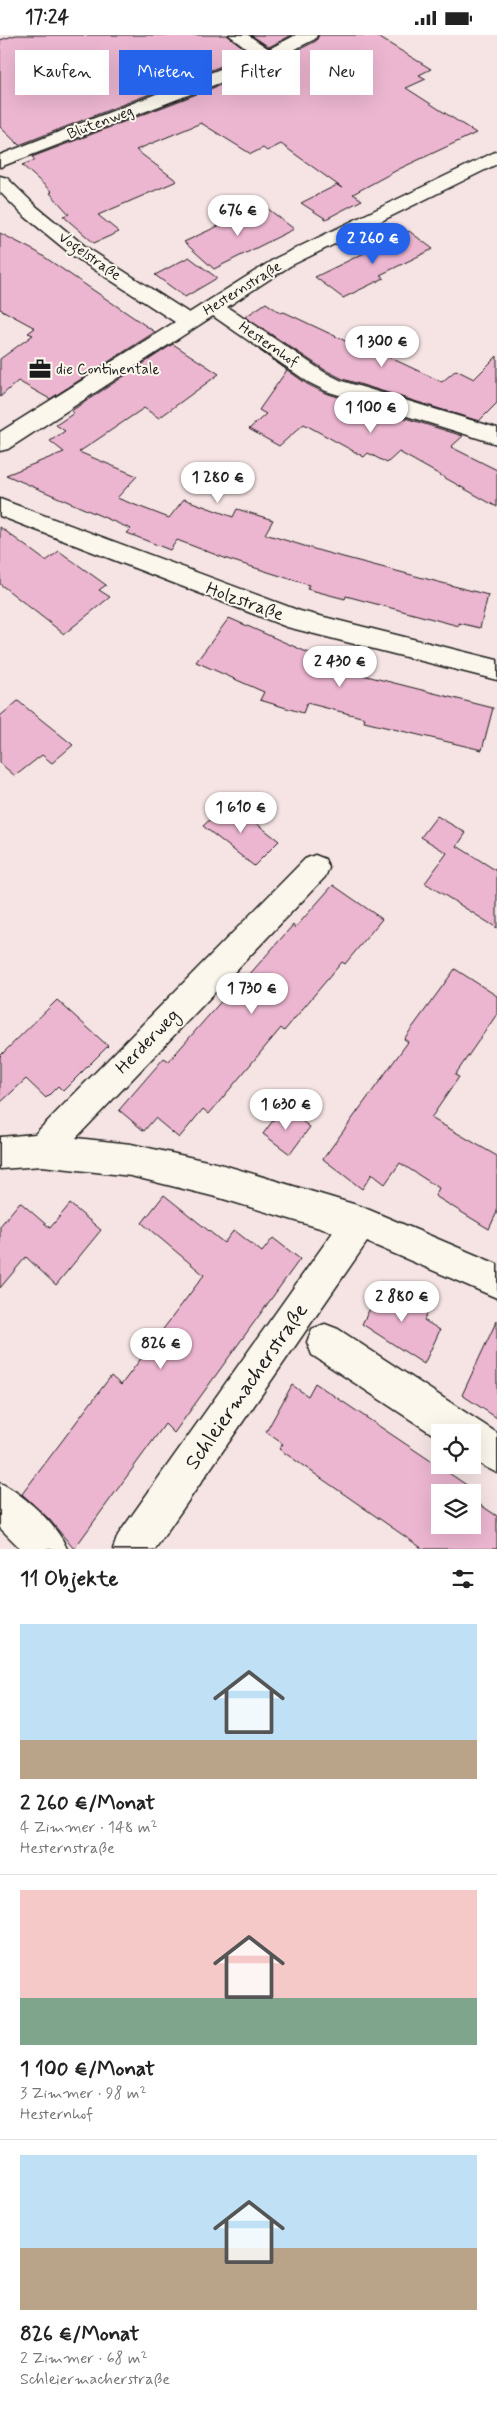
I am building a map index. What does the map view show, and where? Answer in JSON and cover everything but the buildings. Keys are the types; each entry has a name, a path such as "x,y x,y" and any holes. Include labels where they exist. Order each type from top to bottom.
{"street":[{"path":"237,35 260,50"},
{"name":"Blütenweg","path":"280,50 309,35"},
{"name":"Blütenweg","path":"0,161 222,74"},
{"name":"Hesternstraße","path":"0,443 283,262 497,157"},
{"name":"Vogelstraße","path":"0,182 30,211 79,251 188,321"},
{"name":"Hesternhof","path":"212,306 316,377 334,386 497,436"},
{"name":"Holzstraße","path":"0,507 296,620 497,670"},
{"name":"Herderweg","path":"42,1149 315,868"},
{"path":"0,1153 42,1149 131,1160 220,1181 360,1223 497,1281"},
{"name":"Schleiermacherstraße","path":"132,1549 360,1223"},
{"path":"325,1342 450,1424"},
{"path":"481,1444 497,1455"},
{"path":"0,1503 48,1549"}],"place":[{"name":"die Continentale","path":"40,369"}]}
